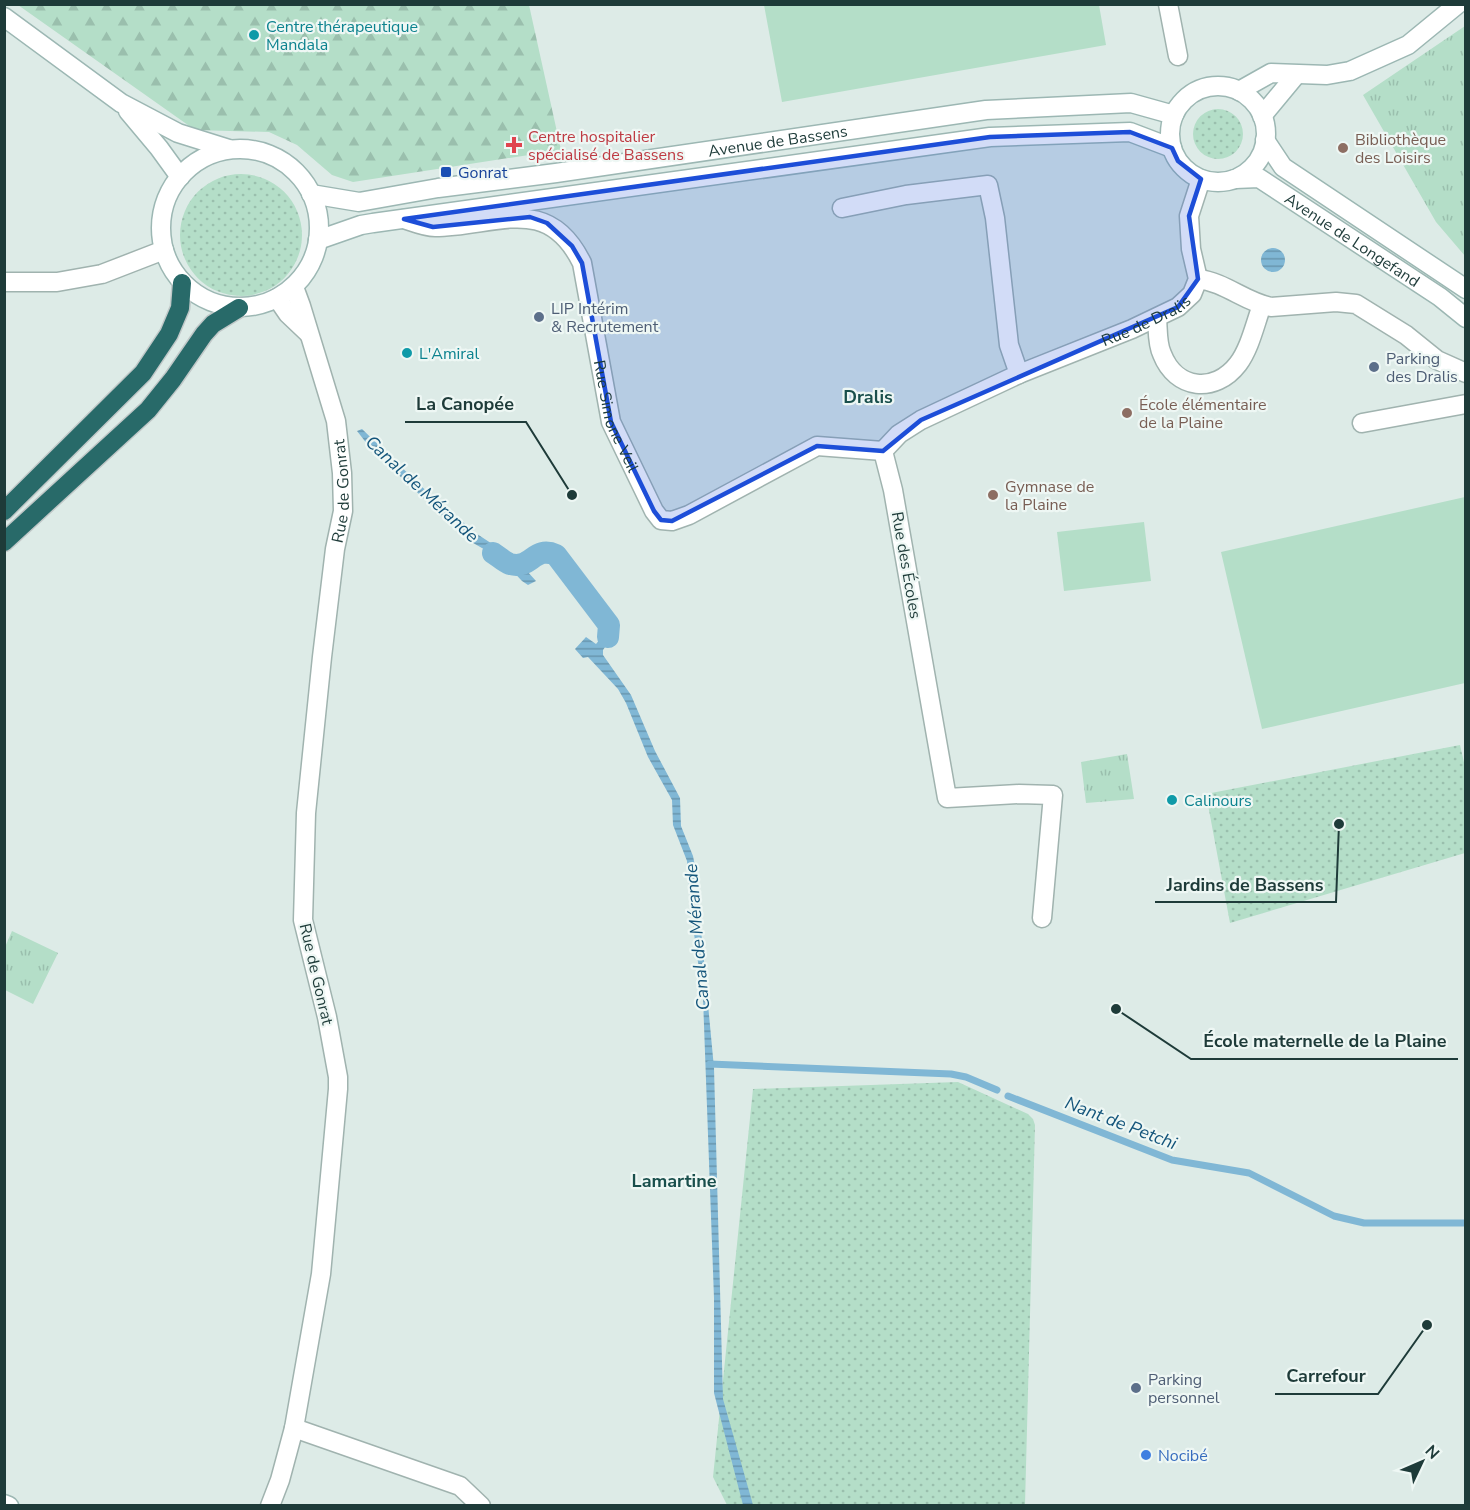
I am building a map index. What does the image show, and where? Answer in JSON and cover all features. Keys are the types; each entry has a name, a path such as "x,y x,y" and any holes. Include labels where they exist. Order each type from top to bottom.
{"highway":[{"path":"4,511 143,374 169,334 180,308 182,283"},
{"path":"4,542 148,410 174,379 204,334 213,324 239,308"}],"street":[{"path":"1168,4 1178,56"},
{"path":"1239,91 1271,73 1327,75 1350,71 1408,45 1458,4"},
{"path":"4,17 121,103 178,133 231,150"},
{"path":"1262,116 1296,75"},
{"path":"1223,86 1239,91 1254,102 1262,116 1266,128 1262,153 1245,173 1233,179 1211,181 1201,178 1188,171 1178,161 1172,148 1170,132 1174,115 1189,95 1202,89 1223,86"},
{"path":"121,103 180,177"},
{"name":"Avenue de Bassens","path":"311,194 359,202 438,188 567,172 986,110 1131,103 1174,115"},
{"name":"Avenue de Bassens","path":"318,240 361,225 990,136 1131,132 1172,148"},
{"name":"Avenue de Longefand","path":"1265,140 1283,167 1466,289"},
{"path":"231,150 250,150 269,155 286,164 300,177 311,194 318,216 318,240 312,261 294,287 277,298 259,305 239,308 219,305 199,296 182,283 174,273 164,250 160,231 162,212 169,193 180,177 194,164 211,154 231,150"},
{"name":"Rue de Dralis","path":"1019,374 1157,318 1178,307 1192,294 1198,279 1191,249 1189,216 1201,178"},
{"name":"Avenue de Longefand","path":"1233,179 1259,178 1440,297 1466,318"},
{"path":"842,208 906,195 988,185 995,218 1010,345 1019,374 921,420 898,434 883,451"},
{"name":"Rue Simone Veil","path":"404,219 433,227 530,217 547,223 572,246 582,263 611,422 654,511 661,520 672,521 689,515 817,446 883,451"},
{"path":"4,282 57,282 102,274 164,250"},
{"path":"1198,279 1212,280 1262,305 1271,307 1336,302 1356,304 1406,335 1437,360 1466,372"},
{"name":"Rue de Gonrat","path":"270,1506 280,1480 294,1428 321,1274 338,1089 338,1077 327,1017 303,920 306,813 335,549 343,511 342,473 336,421 294,287"},
{"name":"Rue de Gonrat","path":"277,298 288,314 308,333"},
{"path":"1157,318 1161,354 1173,373 1190,383 1205,385 1224,379 1239,363 1262,305"},
{"path":"1362,423 1466,404"},
{"name":"Rue des Écoles","path":"883,451 897,513 947,798 1019,794 1053,795 1042,918"},
{"path":"294,1428 460,1486 481,1506"}],"highlighted area":[{"path":"1130,132 1172,148 1178,161 1201,179 1189,216 1198,279 1178,307 921,420 883,451 817,446 672,521 661,520 654,511 611,422 582,263 572,246 547,223 530,217 433,227 404,219 990,137"}],"green space":[{"path":"18,5 529,5 561,150 353,182 332,175 297,145 269,132 195,130"},
{"path":"764,5 1099,5 1106,45 782,102"},
{"path":"1465,26 1465,256 1436,222 1363,95"},
{"path":"1223,109 1236,116 1242,124 1242,144 1236,152 1228,158 1213,159 1200,152 1194,144 1193,129 1200,116 1208,110"},
{"path":"241,174 264,178 284,192 298,212 302,235 298,258 284,278 264,292 241,296 218,292 198,278 184,258 180,235 184,212 198,192 218,178"},
{"path":"1465,497 1465,683 1262,729 1221,552"},
{"path":"1144,522 1151,581 1064,591 1057,532"},
{"path":"1460,745 1466,771 1465,853 1230,923 1206,794"},
{"path":"1127,754 1134,799 1086,803 1081,762"},
{"path":"12,931 58,953 33,1004 5,990 5,947"},
{"path":"958,1082 1028,1114 1035,1125 1025,1505 727,1505 713,1477 753,1089"}],"water":[{"path":"1268,248 1278,248 1285,255 1285,265 1278,272 1268,272 1261,265 1261,255"},
{"path":"362,429 422,487 477,534 517,560 536,581 528,585 501,559 468,540 371,449 357,431"},
{"name":"Canal de Mérande","path":"595,607 612,624 613,636 603,650 603,655 631,695 655,751 680,798 681,826 695,866 714,1068 723,1399 753,1505 743,1505 714,1393 714,1298 703,998 691,912 687,861 673,825 672,800 648,757 626,703 618,689 588,657 583,658 575,649 586,637 596,644 607,631 607,627 592,609"}],"waterway":[{"name":"Canal de Mérande","path":"493,553 508,563 517,565 542,553 556,555 609,625 608,637"},
{"name":"Nant de Petchi","path":"710,1064 951,1074 966,1077 997,1090"},
{"name":"Nant de Petchi","path":"1008,1096 1172,1160 1249,1173 1334,1216 1364,1223 1466,1223"}],"place":[{"name":"Centre thérapeutique Mandala","path":"254,35"},
{"name":"Centre hospitalier spécialisé de Bassens","path":"514,145"},
{"name":"Bibliothèque des Loisirs","path":"1343,148"},
{"name":"Gonrat","path":"446,172"},
{"name":"LIP Intérim & Recrutement","path":"539,317"},
{"name":"L'Amiral","path":"407,353"},
{"name":"Parking des Dralis","path":"1374,367"},
{"name":"École élémentaire de la Plaine","path":"1127,413"},
{"name":"La Canopée","path":"572,495"},
{"name":"Gymnase de la Plaine","path":"993,495"},
{"name":"Calinours","path":"1172,800"},
{"name":"Jardins de Bassens","path":"1339,824"},
{"name":"École maternelle de la Plaine","path":"1116,1009"},
{"name":"Carrefour","path":"1427,1325"},
{"name":"Parking personnel","path":"1136,1388"},
{"name":"Nocibé","path":"1146,1455"}],"district":[{"name":"Dralis","path":"868,397"},
{"name":"Lamartine","path":"674,1181"}]}
